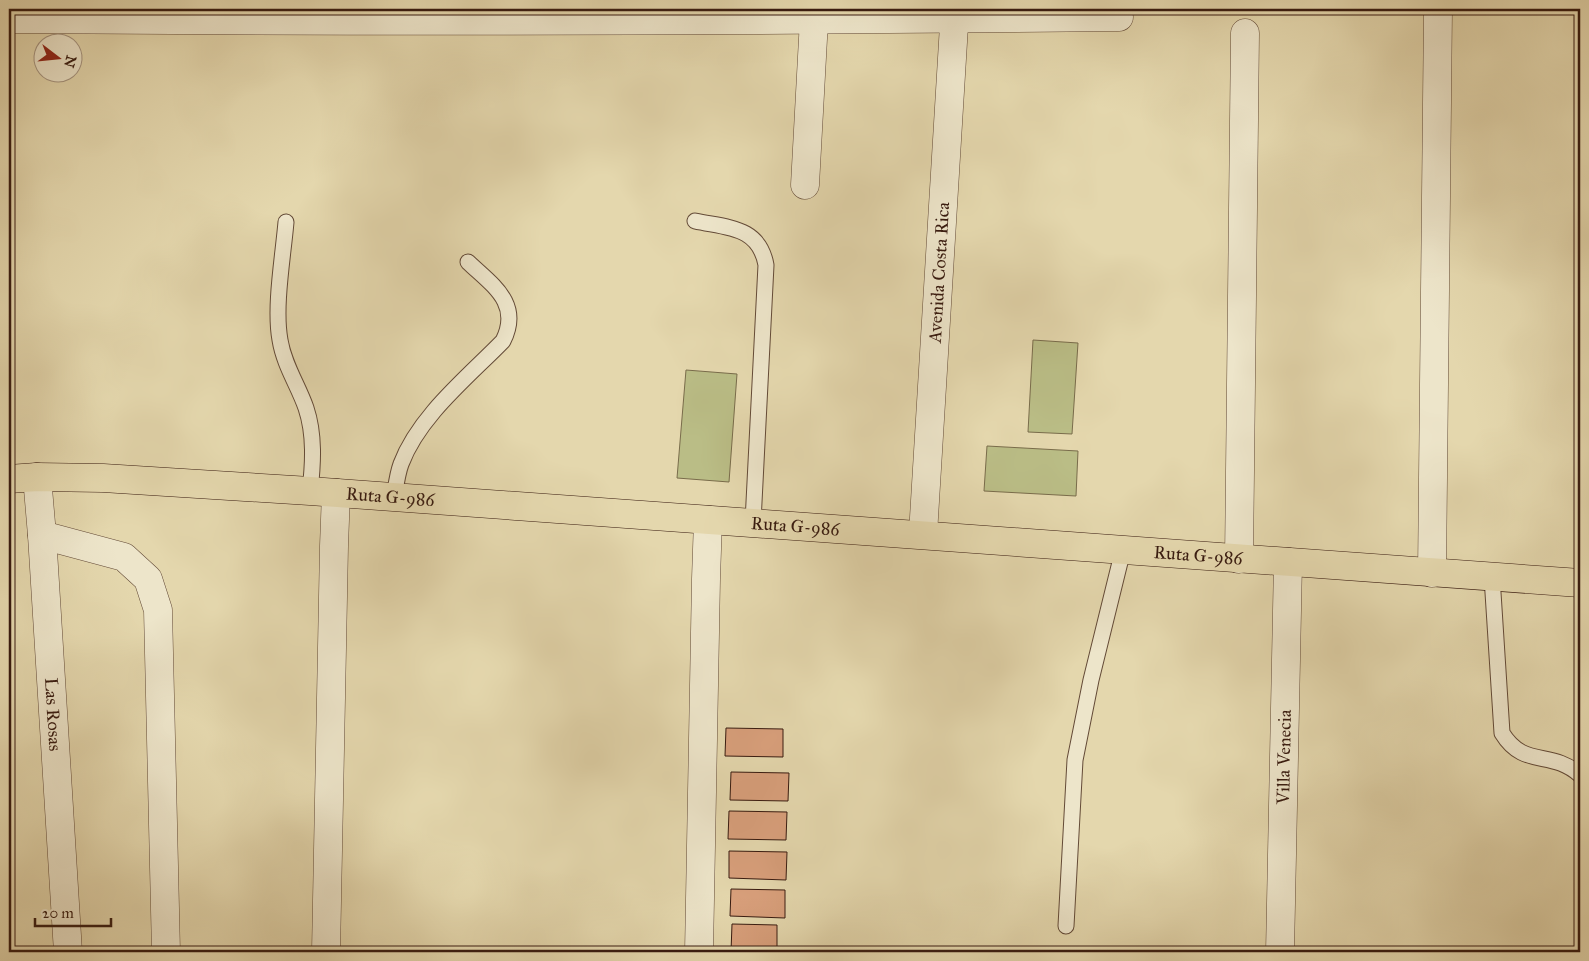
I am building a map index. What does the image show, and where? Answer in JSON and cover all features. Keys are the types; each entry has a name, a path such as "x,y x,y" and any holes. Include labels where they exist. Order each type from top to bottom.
{"main road":[{"name":"Ruta G-986","path":"9,479 36,477 103,478 323,492 1580,583"}],"street":[{"path":"1432,573 1438,9"},
{"path":"9,19 316,15 682,14 814,20 954,14 1119,17"},
{"name":"Avenida Costa Rica","path":"923,534 954,14"},
{"path":"805,185 814,20"},
{"path":"1239,559 1245,33"},
{"name":"Las Rosas","path":"36,477 42,535 68,952"},
{"path":"323,492 334,546 326,952"},
{"path":"699,952 705,589 708,520"},
{"path":"42,535 124,557 148,579 158,610 166,952"},
{"name":"Villa Venecia","path":"1280,952 1288,562"}],"lane":[{"path":"695,221 742,231 755,240 764,255 766,265 753,522"},
{"path":"286,222 278,330 284,356 307,409 310,421 313,463 323,492"},
{"path":"394,498 401,464 408,448 422,426 503,341 507,332 509,313 504,297 468,262"},
{"path":"1066,926 1075,760 1090,680 1124,550"},
{"path":"1492,577 1502,733 1515,749 1524,755 1559,761 1573,768 1580,775"}],"green space":[{"path":"1033,340 1078,343 1072,434 1028,432"},
{"path":"686,370 737,374 729,482 677,478"},
{"path":"987,446 1078,451 1076,496 984,491"}],"building":[{"path":"726,728 783,729 783,757 725,756"},
{"path":"731,772 789,773 788,801 730,800"},
{"path":"729,811 787,812 786,840 728,839"},
{"path":"729,851 787,852 786,880 729,878"},
{"path":"731,889 785,890 785,918 730,916"},
{"path":"732,924 777,925 777,952 731,952"}]}
